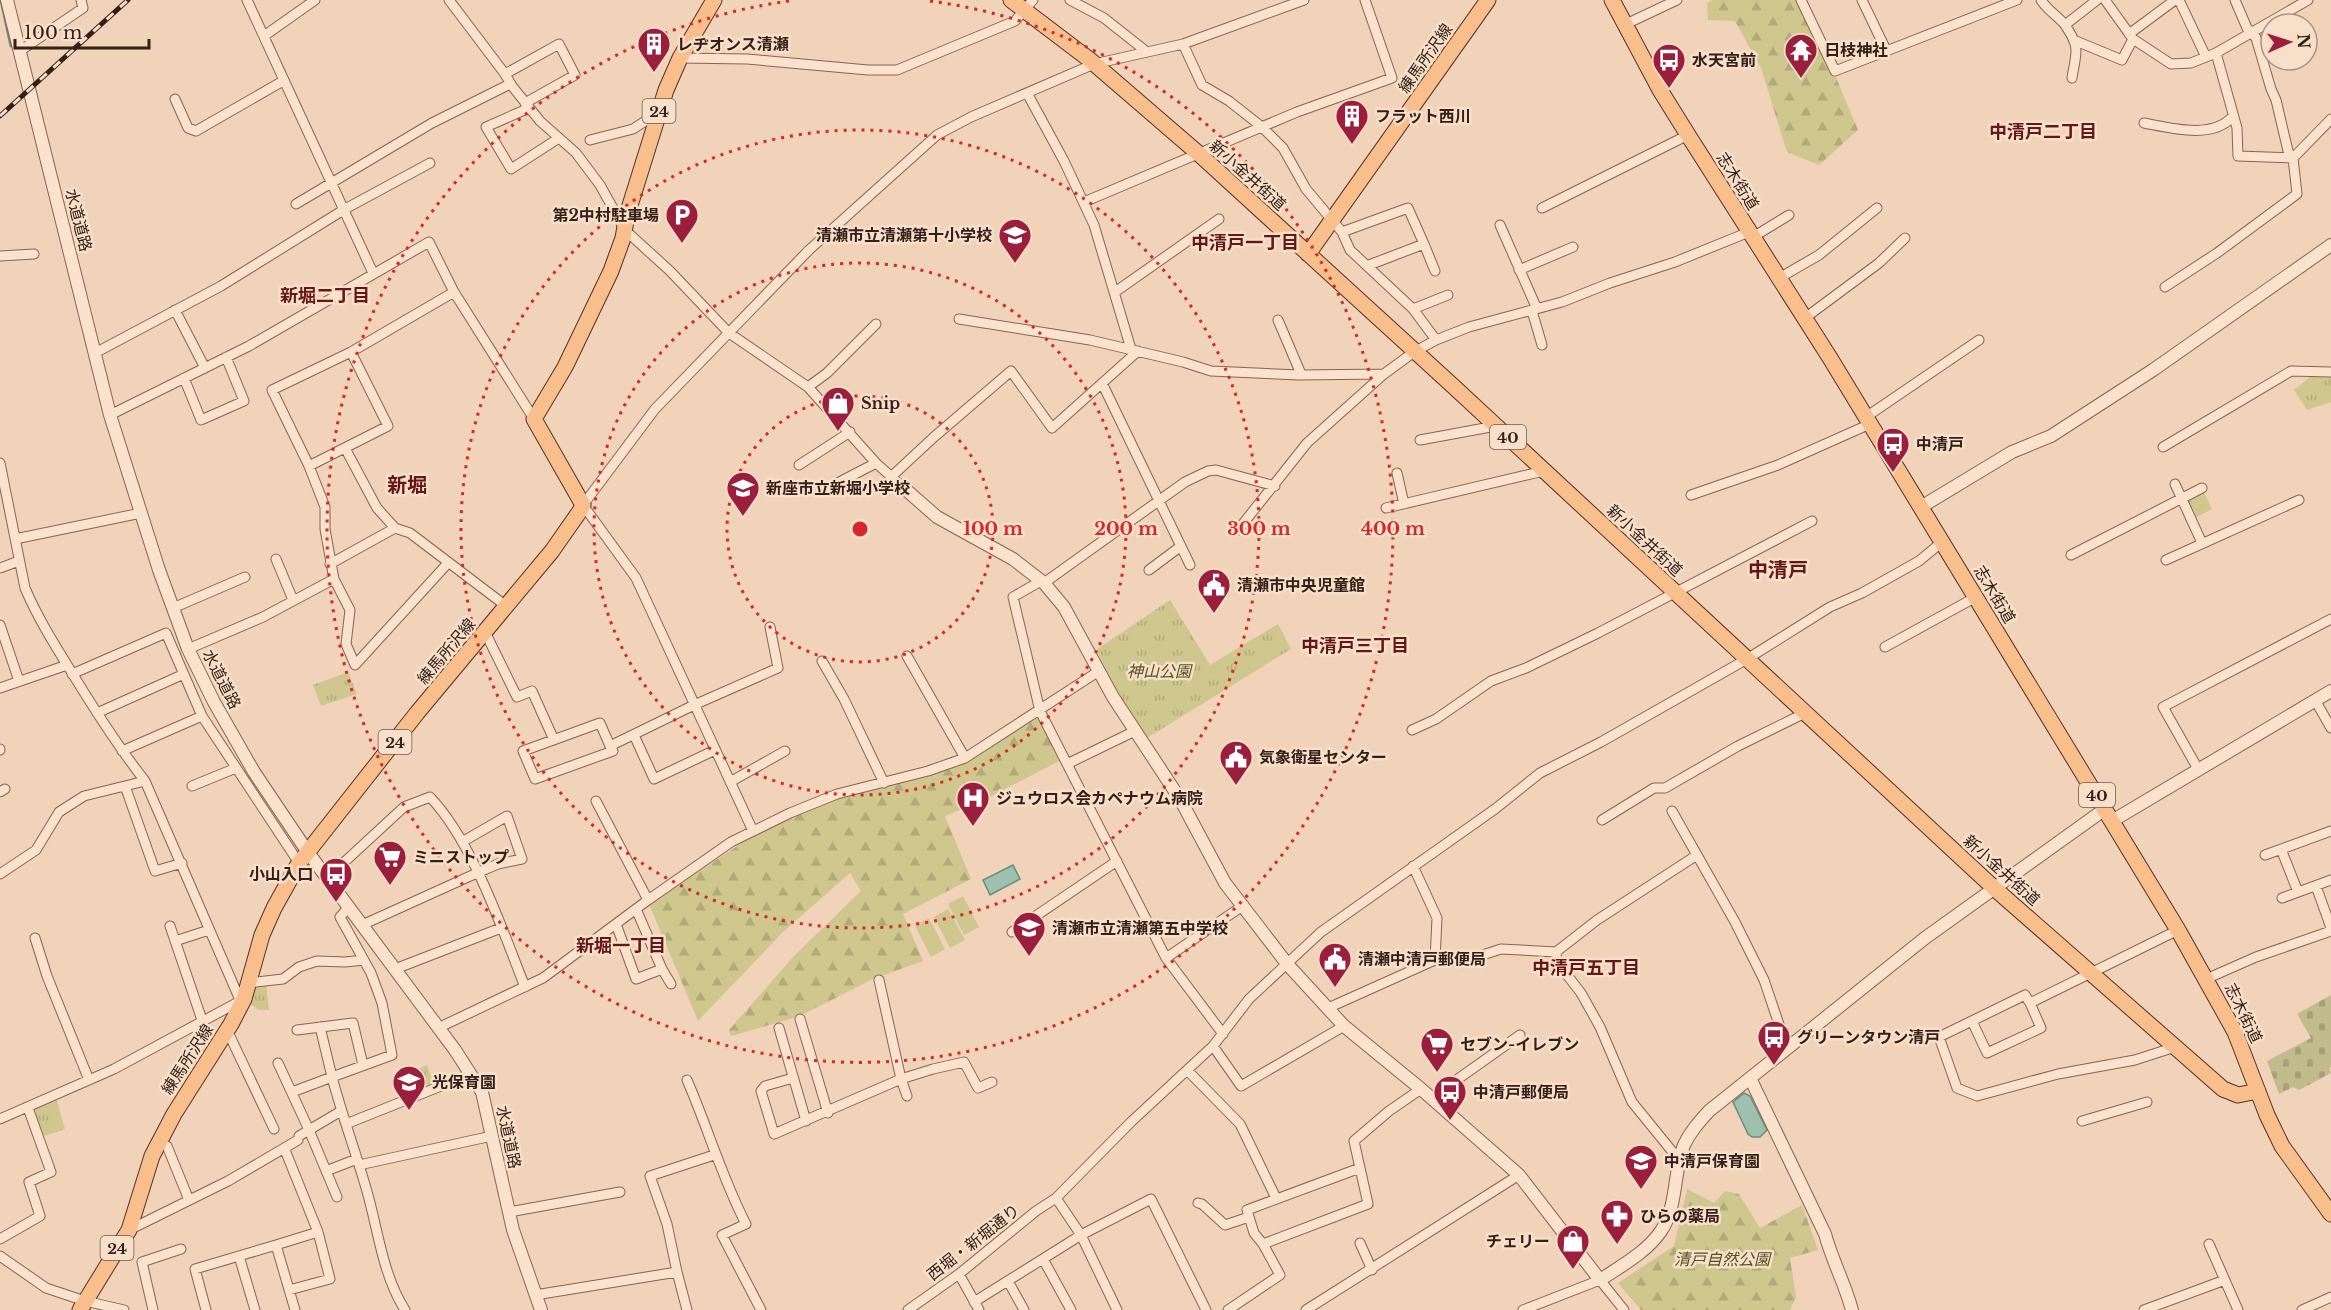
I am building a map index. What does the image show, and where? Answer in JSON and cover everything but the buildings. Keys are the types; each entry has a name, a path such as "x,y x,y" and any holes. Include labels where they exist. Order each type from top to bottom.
{"main road":[{"name":"24","path":"534,419 565,367 611,271 659,112 680,58 714,0"},
{"name":"新小金井街道","path":"1011,0 1029,5 1199,154 1994,888 2175,1047 2230,1093 2247,1094 2258,1091"},
{"name":"練馬所沢線","path":"1308,254 1337,226 1488,0"},
{"name":"志木街道","path":"1612,0 1624,25 1688,135 1805,318 2178,930 2235,1032 2282,1146 2331,1214"},
{"path":"534,419 583,505"},
{"name":"練馬所沢線","path":"82,1306 129,1230 152,1156 187,1090 227,1030 242,1000 262,935 274,908 303,857 484,632 552,552 583,505"}],"street":[{"name":"水道道路","path":"7,0 110,415 188,649 214,702 303,857 326,879 471,1074 484,1100 518,1250 541,1310"},
{"path":"20,51 83,8 81,0"},
{"path":"247,0 283,81 333,182 373,273"},
{"path":"264,36 315,0"},
{"path":"449,0 527,106 540,121 576,153 600,185 625,230 670,271 729,333 808,387 876,463 937,518 1013,559 1042,582 1064,607 1135,731 1180,799 1225,883 1288,964 1344,1026 1421,1089 1519,1175 1624,1310"},
{"path":"1070,0 1104,18 1147,52"},
{"path":"753,831 636,578 583,505 655,409 809,250 937,135 971,117 1094,64 1183,44 1304,0"},
{"path":"1084,202 1262,127 1392,78 1365,0"},
{"path":"1624,25 1677,0"},
{"path":"1801,0 1835,71 2017,0"},
{"path":"1862,0 1886,50"},
{"path":"2041,0 2048,11 2058,16 2076,41 2072,78"},
{"path":"2065,25 2097,0"},
{"path":"2106,0 2131,36 2171,64 2191,63 2216,53 2308,0"},
{"path":"2076,41 2122,60 2131,36 2177,0 2206,57"},
{"path":"2165,287 2217,254 2297,194 2293,158 2288,151 2276,100 2256,38 2251,33 2235,0"},
{"path":"680,58 747,59 868,70 897,70 1015,21 1029,5"},
{"path":"505,74 559,44 575,75 527,106 486,127 511,169 559,138"},
{"path":"1183,44 1202,85 1229,101 1262,127 1283,148 1306,189 1337,226 1350,250 1369,265 1413,309 1436,340"},
{"path":"2216,53 2237,128 2238,156 2293,158 2331,119"},
{"path":"175,99 188,128 196,131 283,81"},
{"path":"296,204 432,123 510,84"},
{"path":"1027,93 1064,161 1094,225 1134,350"},
{"path":"590,140 633,129 659,112"},
{"path":"2144,123 2196,132 2228,122 2233,116"},
{"path":"1542,208 1688,135"},
{"path":"95,353 221,286 345,209 430,163"},
{"path":"1337,226 1408,208 1436,271"},
{"path":"1779,278 1819,255 1877,208"},
{"path":"1238,530 1307,443 1384,374 1414,352 1436,340 1470,327 1534,310 1751,235 1789,215"},
{"path":"1115,292 1220,219"},
{"path":"1500,225 1520,270 1534,310 1542,345"},
{"path":"1805,318 1843,285 1905,238"},
{"path":"110,415 249,346 429,242 454,292 534,419"},
{"path":"1369,265 1424,244"},
{"path":"1921,507 2012,452 2044,440 2153,370 2331,245"},
{"path":"1520,270 1573,247"},
{"path":"0,256 34,254"},
{"path":"448,563 355,665 346,644 350,610 333,579 330,564 325,529 326,507 272,390 351,351 454,292"},
{"path":"1413,309 1448,295"},
{"path":"175,310 205,368"},
{"path":"960,319 1090,340 1211,371 1384,374"},
{"path":"1278,320 1300,374"},
{"path":"808,387 827,373 876,324"},
{"path":"1691,495 1778,465 1868,421 1979,340"},
{"path":"892,476 1011,371 1052,428 1102,383 1134,350"},
{"path":"309,466 388,426 351,351"},
{"path":"184,378 201,420 244,401 226,357"},
{"path":"2163,447 2291,371 2331,372"},
{"path":"1102,383 1190,565"},
{"path":"1420,440 1496,426"},
{"path":"799,465 850,432"},
{"path":"345,448 377,508 395,528 410,533 506,606"},
{"path":"0,463 25,588 37,615 97,713 145,781 209,930 242,1000 89,1080 0,1119"},
{"path":"828,488 876,463"},
{"path":"1223,1034 1166,958 1040,711 1013,597 1042,582 1185,482 1208,471 1216,470 1275,486"},
{"path":"1386,508 1544,471"},
{"path":"1397,473 1404,504"},
{"path":"2175,484 2202,543"},
{"path":"2071,555 2202,488"},
{"path":"2166,560 2299,500"},
{"path":"15,539 141,513"},
{"path":"1412,730 1436,719 1491,681 1526,668 1567,648 1812,522"},
{"path":"330,564 395,528"},
{"name":"西堀・新堀通り","path":"908,1310 959,1274 1036,1211 1056,1198 1132,1121 1213,1046 1249,999 1321,932 1389,886 1413,866 1495,809 1540,773 1601,742 1747,659 1830,607 1862,593 1918,561 1942,542"},
{"path":"1149,570 1181,546"},
{"path":"276,559 294,600"},
{"path":"0,568 20,561"},
{"path":"173,608 245,577"},
{"path":"188,649 263,617 333,579"},
{"path":"1885,646 1976,597"},
{"path":"1915,618 1919,628"},
{"path":"2198,770 2163,707 2331,619"},
{"path":"0,625 19,681"},
{"path":"610,746 693,705 778,668 770,627"},
{"path":"484,632 517,698 532,691 554,740"},
{"path":"0,688 19,681 70,670 166,633 202,716 236,768 303,857"},
{"path":"907,656 965,758"},
{"path":"822,661 844,699 884,783"},
{"path":"438,1028 543,978 730,842 790,813 837,794 928,771 965,758 1099,671"},
{"path":"97,713 184,674"},
{"path":"1523,1310 1600,1280 1640,1252 1661,1232 1667,1220 1680,1161 1688,1138 1701,1120 1911,949 1994,888 2108,815 2198,770 2331,691"},
{"path":"2315,700 2331,728"},
{"path":"1602,820 1625,801 1654,788 1665,788 1738,746 1805,712"},
{"path":"122,751 202,716"},
{"path":"600,723 610,746 612,751 535,779 523,751 600,723"},
{"path":"1067,764 1135,731"},
{"path":"634,735 654,779 715,750"},
{"path":"730,782 785,751"},
{"path":"192,786 236,768"},
{"path":"0,874 36,850 60,812 84,796 145,781"},
{"path":"125,786 155,871 182,863"},
{"path":"326,879 404,807 430,797 452,822 477,873 525,987"},
{"path":"596,801 605,823 648,900"},
{"path":"1672,811 1735,922 1764,980 1787,1048"},
{"path":"362,926 498,864 522,860 507,816 462,842"},
{"path":"2265,855 2331,831"},
{"path":"2281,849 2298,892"},
{"path":"1328,1008 1435,960 1461,962 1501,949 1556,952 1597,920 1697,855"},
{"path":"1012,932 1117,861"},
{"path":"1413,866 1437,918 1435,960"},
{"path":"2282,898 2331,880"},
{"path":"2206,979 2256,957 2331,930 2316,886"},
{"path":"1166,958 1244,905"},
{"path":"291,1092 392,1054 382,1003 364,960 340,917 348,908"},
{"path":"636,909 662,969 671,984"},
{"path":"616,924 636,979 662,969"},
{"path":"170,926 202,1020"},
{"path":"395,969 501,928"},
{"path":"175,941 209,930"},
{"path":"2030,1004 2178,930"},
{"path":"35,938 46,976 89,1080"},
{"path":"1556,952 1557,962 1581,993 1600,1027 1632,1102 1680,1161"},
{"path":"248,983 283,979 299,967 317,961 364,960"},
{"path":"879,980 901,1079 908,1096"},
{"path":"1972,1021 1987,1053 2041,1028 2025,995 1972,1021 1939,1038 1957,1088 1977,1096 2058,1074 2135,1060 2175,1047"},
{"path":"800,1019 828,1113"},
{"path":"297,1030 353,1023 363,1065"},
{"path":"1213,1046 1240,1086 1344,1026"},
{"path":"320,1027 341,1111 390,1276 396,1295 405,1310"},
{"path":"779,1028 806,1121"},
{"path":"227,1030 274,1129"},
{"path":"1431,1098 1520,1035"},
{"path":"793,1078 765,1086 761,1091 774,1134 828,1113 901,1079 933,1068 964,1062 978,1088 992,1082"},
{"path":"278,1063 337,1197"},
{"path":"1186,1070 1240,1124 1276,1198"},
{"path":"346,1124 471,1074"},
{"path":"1750,1078 1825,1234 1852,1310"},
{"path":"687,1080 699,1107 714,1155 730,1194 746,1224 723,1235 760,1310"},
{"path":"1263,1244 1368,1204 1354,1141 1389,1111 1421,1089"},
{"path":"2082,1121 2147,1102"},
{"path":"0,1239 40,1216 29,1182 51,1172 28,1108"},
{"path":"129,1230 285,1150 309,1130 341,1111"},
{"path":"326,1171 358,1162 492,1136"},
{"path":"159,1142 166,1146 189,1200"},
{"path":"285,1150 318,1232 330,1279 289,1290"},
{"path":"687,1310 667,1224 650,1176 714,1155"},
{"path":"1228,1310 1280,1275 1263,1244 1254,1233 1247,1210 1360,1168"},
{"path":"1306,1310 1519,1175"},
{"path":"509,1212 620,1192"},
{"path":"1056,1198 1081,1235 1118,1310"},
{"path":"959,1274 977,1306 1008,1281 1081,1235 1151,1199 1206,1310"},
{"path":"1197,1203 1202,1204 1225,1225 1249,1217"},
{"path":"206,1310 195,1269 318,1232"},
{"path":"1359,1243 1368,1251 1372,1270"},
{"path":"2209,1244 2238,1310"},
{"path":"276,1245 295,1310"},
{"path":"153,1310 142,1262 181,1249"},
{"path":"0,1256 46,1288 82,1306 124,1310"},
{"path":"239,1256 255,1310"},
{"path":"1043,1259 1071,1310"},
{"path":"535,1295 677,1272"},
{"path":"2144,1310 2224,1280"},
{"path":"1008,1281 1024,1310"},
{"path":"2302,1310 2331,1297"}],"green space":[{"name":"日枝神社","path":"1713,0 1799,0 1858,130 1819,165 1787,152 1761,68 1735,21 1708,20 1707,3"},
{"path":"2316,372 2331,372 2331,402 2307,410 2294,390"},
{"path":"2202,488 2212,509 2191,520 2181,498"},
{"name":"神山公園","path":"1170,600 1210,665 1278,624 1291,649 1147,738 1119,694 1096,650"},
{"path":"348,672 357,694 321,706 313,685"},
{"path":"1039,715 1061,760 984,800 945,816 971,879 903,914 923,961 873,979 800,1016 731,1036 729,1030 795,955 861,891 850,873 784,931 698,1021 649,904 757,833 836,798 935,773"},
{"path":"963,896 979,927 964,935 948,904"},
{"path":"948,909 965,940 950,948 934,917"},
{"path":"929,918 945,949 931,957 915,926"},
{"path":"266,983 269,1010 259,1010 245,1000 249,984"},
{"path":"2331,995 2331,1067 2329,1068 2331,1073 2299,1090 2293,1087 2279,1094 2267,1061 2311,1038 2297,1014"},
{"path":"427,1065 434,1085 416,1093 408,1074"},
{"path":"55,1095 65,1129 38,1138 29,1107"},
{"name":"清戸自然公園","path":"1687,1189 1714,1203 1725,1191 1739,1194 1760,1228 1802,1205 1818,1250 1790,1258 1796,1297 1790,1310 1641,1310 1618,1283 1674,1246"}],"shaded area":[{"path":"1013,865 1020,879 990,895 983,880"},
{"path":"1744,1093 1750,1096 1767,1130 1760,1137 1752,1137 1748,1134 1733,1102"}],"waterway":[{"path":"1,0 11,46"}],"railway":[{"path":"0,116 128,0"}],"place":[{"name":"レヂオンス清瀬","path":"654,73"},
{"name":"日枝神社","path":"1801,79"},
{"name":"水天宮前","path":"1669,89"},
{"name":"フラット西川","path":"1352,145"},
{"name":"第2中村駐車場","path":"682,244"},
{"name":"清瀬市立清瀬第十小学校","path":"1015,264"},
{"name":"Snip","path":"838,432"},
{"name":"中清戸","path":"1893,473"},
{"name":"新座市立新堀小学校","path":"743,517"},
{"name":"清瀬市中央児童館","path":"1214,614"},
{"name":"気象衛星センター","path":"1236,786"},
{"name":"ジュウロス会カペナウム病院","path":"973,827"},
{"name":"ミニストップ","path":"390,886"},
{"name":"小山入口","path":"336,903"},
{"name":"清瀬市立清瀬第五中学校","path":"1029,957"},
{"name":"清瀬中清戸郵便局","path":"1335,988"},
{"name":"グリーンタウン清戸","path":"1774,1066"},
{"name":"セブン-イレブン","path":"1437,1073"},
{"name":"光保育園","path":"409,1111"},
{"name":"中清戸郵便局","path":"1450,1121"},
{"name":"中清戸保育園","path":"1641,1190"},
{"name":"ひらの薬局","path":"1617,1245"},
{"name":"チェリー","path":"1573,1270"}],"district":[{"name":"中清戸二丁目","path":"2043,132"},
{"name":"中清戸一丁目","path":"1245,243"},
{"name":"新堀二丁目","path":"325,296"},
{"name":"新堀","path":"407,485"},
{"name":"中清戸","path":"1778,570"},
{"name":"中清戸三丁目","path":"1355,646"},
{"name":"新堀一丁目","path":"621,946"},
{"name":"中清戸五丁目","path":"1586,968"}]}
